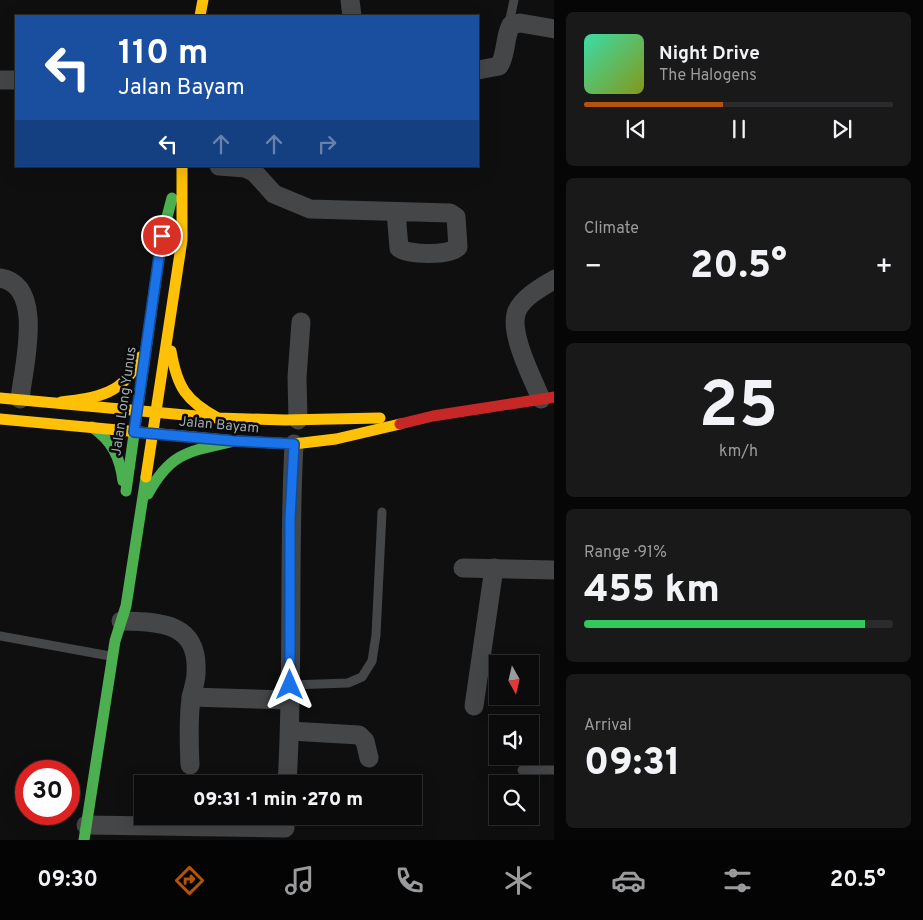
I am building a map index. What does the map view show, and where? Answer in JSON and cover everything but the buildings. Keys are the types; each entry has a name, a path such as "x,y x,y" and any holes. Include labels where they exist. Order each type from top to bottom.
{"main road":[{"path":"200,15 203,0"},
{"name":"Jalan Long Yunus","path":"92,427 104,434 117,452 124,502 162,236 181,167"},
{"name":"Jalan Long Yunus","path":"85,832 113,656 116,618 126,606 143,503 182,240 181,167"},
{"path":"62,402 104,396 120,388 130,378 139,361 148,328"},
{"path":"168,330 174,373 179,388 200,409 218,418"},
{"name":"Jalan Bayam","path":"0,398 62,402 218,418 298,420 433,416"},
{"name":"Jalan Bayam","path":"0,420 235,441 294,444 336,439 433,416 548,398"},
{"path":"143,503 157,474 165,465 191,452 235,441"}],"street":[{"path":"350,0 352,15"},
{"path":"479,70 498,66 502,61 511,25 520,23 554,29"},
{"path":"0,80 15,80"},
{"path":"232,167 245,168 254,172 274,194 310,209 396,212"},
{"path":"0,278 7,279 20,289 28,303 29,320 20,399"},
{"path":"548,398 514,325 516,311 525,300 554,279"},
{"path":"298,420 297,377 300,322"},
{"path":"288,775 290,731 290,519 294,444"},
{"path":"463,568 554,570"},
{"path":"474,706 494,568"},
{"path":"116,618 164,623 178,629 190,641 195,653 196,673 191,697 189,722 190,765"},
{"path":"191,697 290,693"},
{"path":"290,731 359,735 364,741 369,758"},
{"path":"85,832 284,828"}],"lane":[{"path":"511,25 510,19 514,0"},
{"path":"290,693 348,683 362,677 372,660 376,635 382,512"},
{"path":"0,636 113,656"},
{"path":"522,770 554,770"}],"traffic: fast":[{"path":"126,491 162,236 172,198"},
{"path":"92,427 105,438 114,450 120,464 123,481"},
{"path":"148,494 165,469 174,461 206,447 235,441"},
{"path":"84,840 115,641 126,606 146,477"}],"traffic: slow":[{"path":"200,15 203,0"},
{"path":"146,477 182,240 182,167"},
{"path":"171,351 176,374 185,392 198,405 218,418"},
{"path":"61,402 98,396 108,392 126,379 140,357"},
{"path":"0,398 218,418 285,420 380,418"},
{"path":"0,419 235,441 294,444 336,439 400,424"}],"traffic: jam":[{"path":"400,424 433,416 554,397"}],"route":[{"path":"162,236 134,432 294,444 290,519 290,685"}]}
